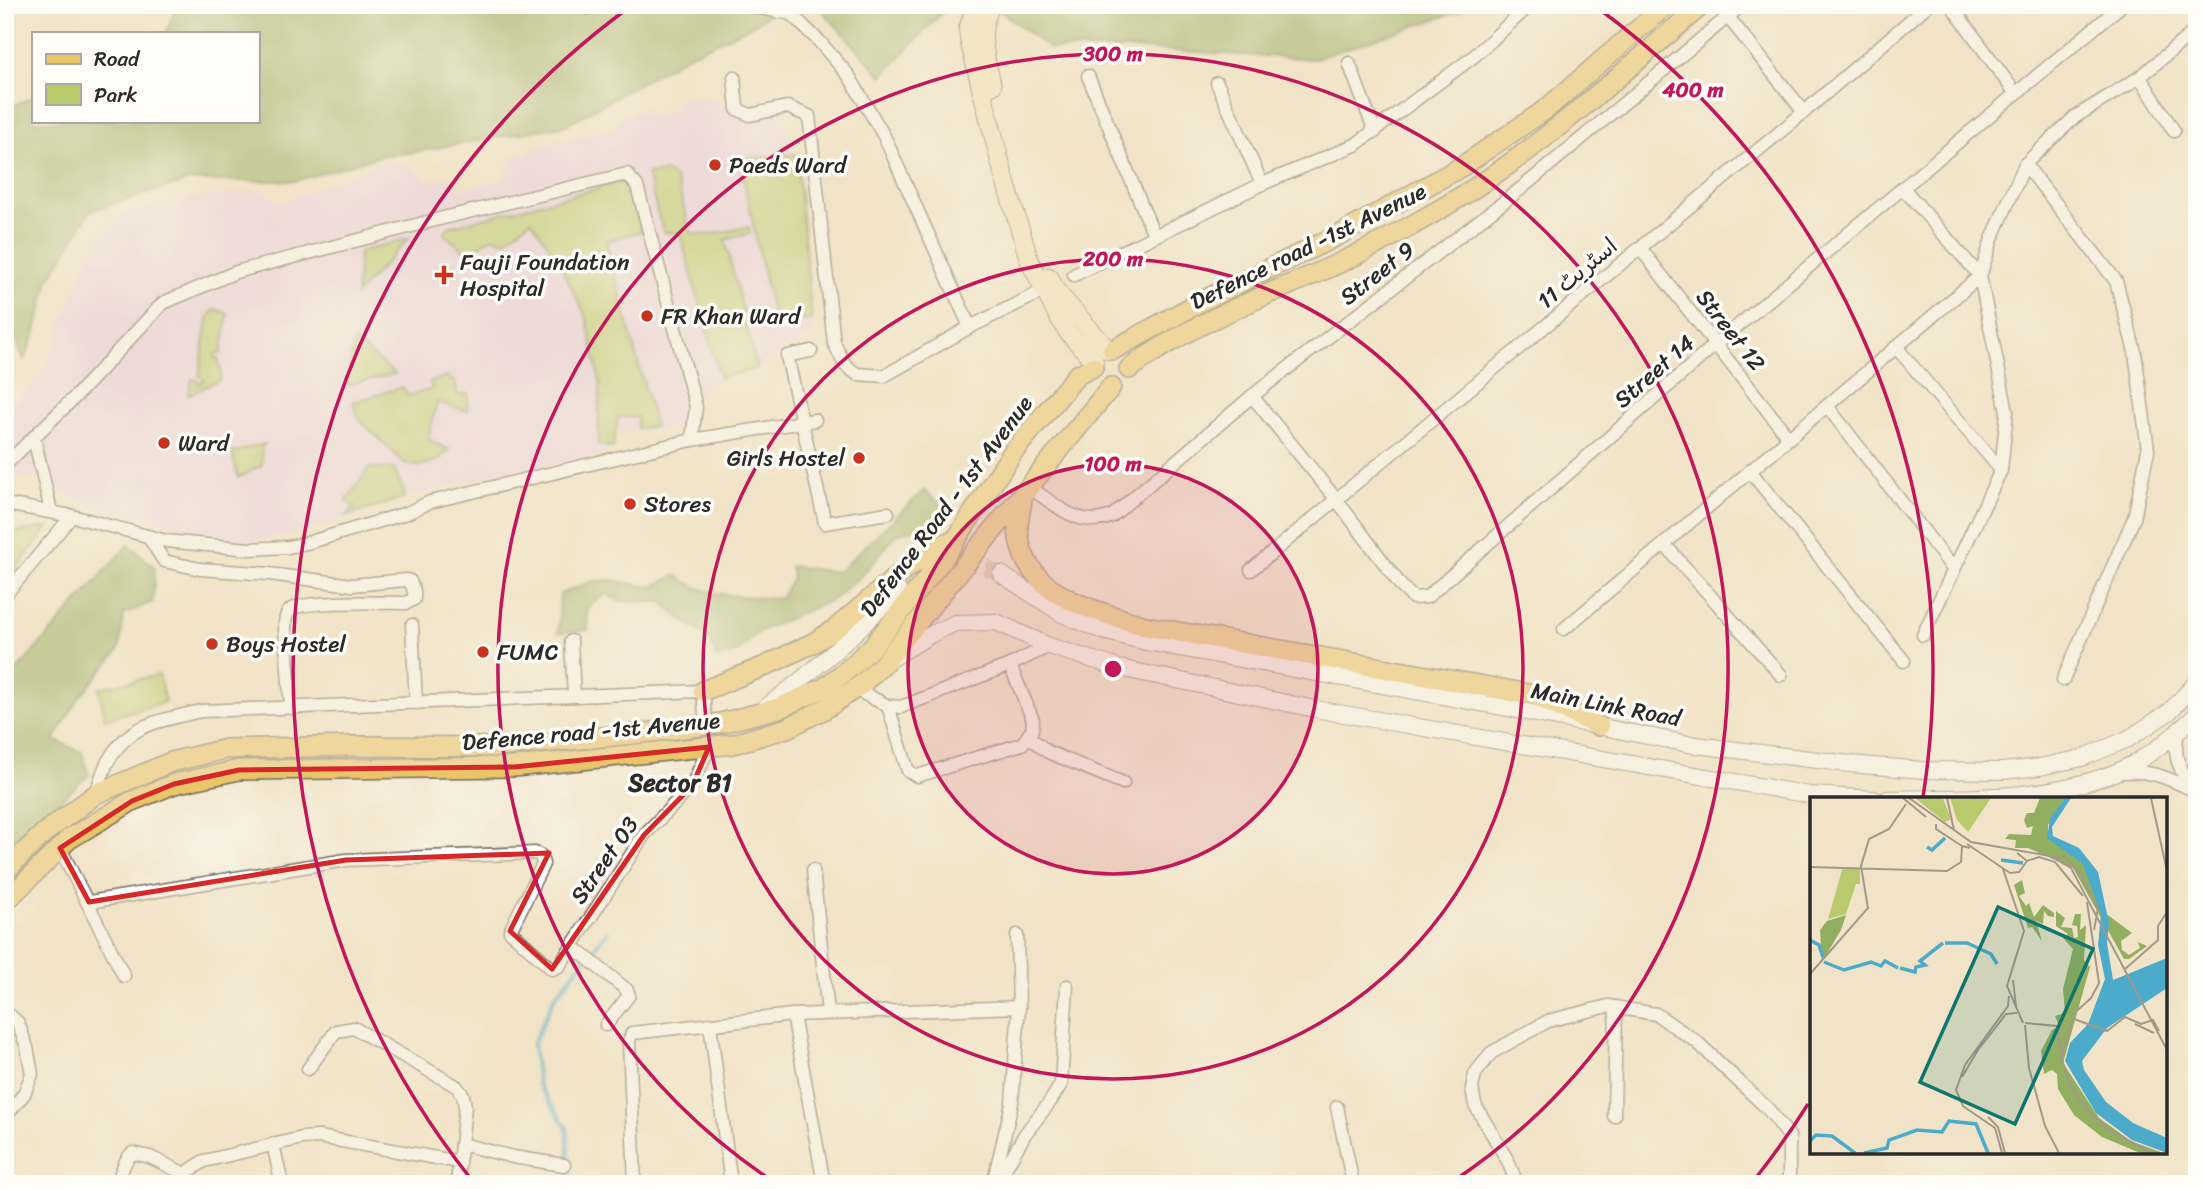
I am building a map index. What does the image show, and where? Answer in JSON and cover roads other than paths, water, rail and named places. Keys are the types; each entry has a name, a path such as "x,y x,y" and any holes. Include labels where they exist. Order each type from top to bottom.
{"main road":[{"path":"976,5 968,29 970,44 1004,177 1030,262 1068,332 1102,357 1124,355 1129,369"},
{"path":"992,5 986,14 982,34 1017,183 1038,251 1056,291 1102,357"},
{"name":"Defence Road - 1st Avenue","path":"5,871 44,833 96,794 171,762 226,749 497,747 706,726 779,708 824,688 872,647 904,608 943,559 1013,452 1077,375 1102,357 1202,300 1339,235 1461,167 1545,110 1666,5"},
{"name":"Defence road -1st Avenue","path":"5,902 69,839 132,801 174,784 239,770 514,767 733,744 788,729 855,689 884,663 1111,387 1124,382 1129,369 1205,322 1328,268 1438,211 1528,150 1702,5"},
{"path":"1102,357 1096,379 1111,387"},
{"path":"1026,489 1018,527 1023,554 1032,573 1049,589 1088,608 1144,626 1534,695 1599,726"},
{"path":"703,691 813,643 835,629 904,570 941,548 961,532"}],"street":[{"path":"746,5 791,14 820,41 849,76 884,136 970,327"},
{"path":"1074,275 1262,184 1355,145 1473,57 1530,5"},
{"name":"Street 9","path":"1026,489 1078,519 1089,522 1112,516 1252,396 1523,187 1742,5"},
{"name":"اسٹریٹ 11","path":"1251,570 1804,112 1928,5"},
{"path":"1951,5 2016,93"},
{"name":"Street 14","path":"1252,396 1413,598 1427,597 1716,344 2122,5"},
{"path":"1728,17 1804,112"},
{"path":"1923,635 2001,470 2007,412 1980,276 1992,239 2025,164 2075,117 2140,77 2197,29"},
{"path":"1349,63 1375,132"},
{"path":"1088,76 1154,235"},
{"path":"734,77 737,109 750,115 788,107 810,116 834,343 845,365 857,374 884,376 970,327 1043,290"},
{"path":"2140,77 2174,131"},
{"path":"1217,83 1262,184"},
{"path":"2025,164 2116,281 2135,352 2148,450 2134,518 2063,680"},
{"path":"5,465 163,303 236,272 627,174 637,186 696,407 692,440"},
{"path":"1903,188 1980,276"},
{"name":"Street 12","path":"1640,248 1789,438"},
{"path":"1564,629 1980,276"},
{"path":"1896,347 2001,470"},
{"path":"811,351 788,356 825,523 888,513"},
{"path":"1827,406 1954,570"},
{"path":"5,504 51,511 148,536 213,547 249,550 288,547 407,513 430,502 692,440 815,420"},
{"path":"34,438 51,511"},
{"path":"1750,471 1904,661"},
{"path":"5,595 72,516"},
{"path":"148,536 164,561 200,569 269,574 352,585 406,580 413,585 414,599 407,603 317,605 289,610 285,629 290,708"},
{"path":"1664,544 1781,676"},
{"name":"Main Link Road","path":"1001,574 1062,614 1103,631 1146,642 1688,744 1923,771 2003,771 2082,758 2128,739 2169,712 2197,682"},
{"path":"758,713 792,688 856,632 898,590"},
{"path":"884,663 930,635 955,624 996,622 1049,646 1119,668 1315,709 1810,795 1842,797"},
{"path":"412,625 416,703"},
{"path":"571,641 574,696"},
{"path":"855,689 888,706 901,708 1010,665 1049,646"},
{"path":"888,706 908,771 917,776 1022,744 1028,736 1033,720 1010,665"},
{"path":"96,794 109,759 129,734 146,725 201,711 703,691 706,726"},
{"path":"2115,773 2151,753 2197,714"},
{"path":"2179,731 2175,744 2177,762 2194,791"},
{"path":"1028,736 1048,752 1123,783"},
{"name":"Street 03","path":"89,902 346,860 535,853 541,856 542,864 511,924 510,931 552,969 582,954 644,835 692,786 709,747"},
{"path":"1937,797 2037,793 2115,773 2143,771 2163,776 2194,791"},
{"path":"60,848 124,976"},
{"path":"813,870 828,1013"},
{"path":"995,1184 1012,1103 1019,1007 1017,935"},
{"path":"582,954 616,979 629,995 606,1025"},
{"path":"995,1184 1025,1134 1061,1084 1067,986"},
{"path":"1517,1184 1508,1161 1475,1105 1472,1088 1475,1074 1491,1053 1548,1021 1608,1006 1656,1014 1696,1042 1768,1109 1789,1136 1789,1184"},
{"path":"635,1184 629,1041 632,1033 793,1015 1019,1007"},
{"path":"1614,1116 1616,1007"},
{"path":"5,1012 18,1023 27,1046 32,1074 24,1094 5,1117"},
{"path":"793,1015 824,1184"},
{"path":"710,1024 731,1184"},
{"path":"309,1069 337,1031 355,1028 456,1086 463,1095 465,1106 457,1184"},
{"path":"1338,1107 1353,1184"},
{"path":"115,1184 129,1155 133,1153 150,1157 185,1174 204,1161 302,1138 319,1138 459,1162"},
{"path":"273,1144 282,1184"},
{"path":"461,1144 513,1157 564,1165"}],"waterway":[{"path":"571,1184 567,1128 538,1085 533,1044 554,998 607,932"}],"tunnel":[{"path":"898,590 924,571 946,562 971,563 1001,574"}],"place":[{"name":"Paeds Ward","path":"715,165"},
{"name":"Fauji Foundation Hospital","path":"444,275"},
{"name":"FR Khan Ward","path":"647,316"},
{"name":"Ward","path":"164,443"},
{"name":"Girls Hostel","path":"859,458"},
{"name":"Stores","path":"630,504"},
{"name":"Boys Hostel","path":"212,644"},
{"name":"FUMC","path":"483,652"}],"district":[{"name":"Sector B1","path":"680,783"}]}
